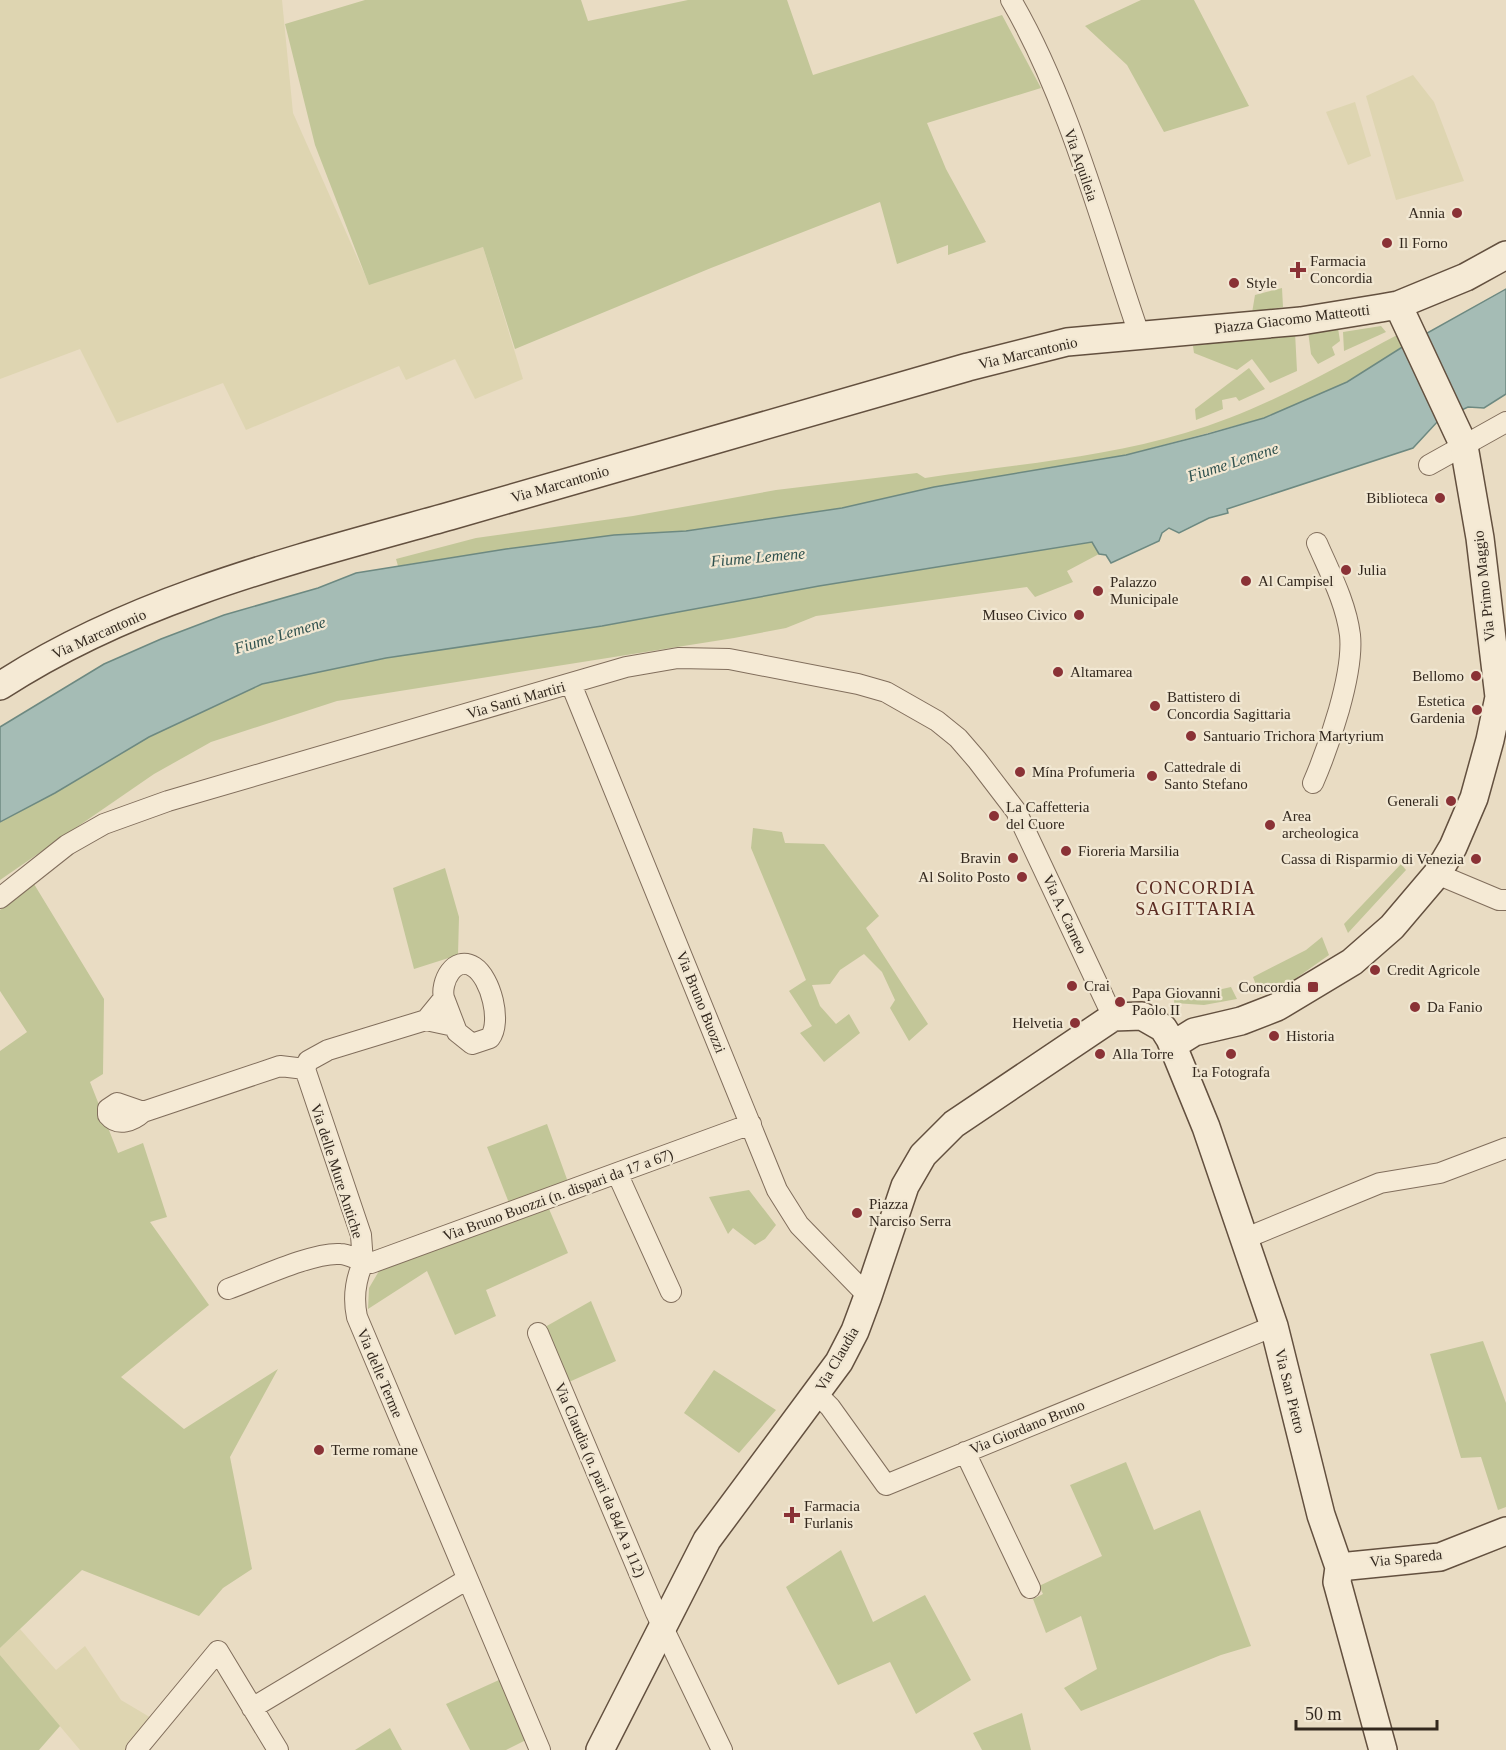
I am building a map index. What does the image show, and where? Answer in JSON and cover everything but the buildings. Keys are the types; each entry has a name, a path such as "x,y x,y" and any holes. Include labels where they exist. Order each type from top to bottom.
{"street":[{"name":"Via Aquileia","path":"1011,0 1026,25 1067,124 1138,334"},
{"name":"Piazza Giacomo Matteotti","path":"1138,334 1165,335 1301,321 1398,305 1466,277 1506,255"},
{"name":"Via Primo Maggio","path":"1113,1017 1142,1016 1177,1030 1241,1021 1277,1006 1336,972 1392,927 1437,874 1453,847 1474,798 1503,699 1480,538 1464,446 1398,305"},
{"name":"Via Marcantonio","path":"0,686 38,661 115,623 281,563 968,366 1067,342 1138,334"},
{"path":"1429,465 1506,422"},
{"path":"1313,783 1329,745 1350,652 1350,634 1343,605 1317,543"},
{"name":"Via Santi Martiri","path":"0,898 67,845 104,824 168,801 626,667 678,658 729,659 858,684 886,692 937,721 971,752 1016,811"},
{"name":"Via Bruno Buozzi","path":"571,684 777,1190 799,1225 868,1296"},
{"name":"Via A. Carneo","path":"1016,811 1113,1017"},
{"path":"1437,874 1498,900 1506,900"},
{"path":"464,964 472,965 481,975 497,1014 495,1032 482,1042 472,1044 457,1032 444,998 442,989 450,972 464,964"},
{"path":"426,1020 444,998"},
{"name":"Via Claudia","path":"600,1750 707,1540 817,1394 850,1342 905,1186 931,1144 954,1124 1113,1017"},
{"path":"143,1112 280,1066 305,1069 308,1061 328,1050 426,1020 454,1026"},
{"name":"Via San Pietro","path":"1177,1030 1206,1127 1246,1238 1274,1326 1321,1515 1339,1567 1337,1582 1383,1750"},
{"name":"Via delle Mure Antiche","path":"228,1289 323,1255 342,1254 363,1263 361,1235 305,1069"},
{"name":"Via Bruno Buozzi (n. dispari da 17 a 67)","path":"363,1263 377,1261 751,1124"},
{"path":"1246,1238 1380,1183 1440,1173 1506,1148"},
{"path":"617,1173 671,1292"},
{"name":"Via delle Terme","path":"363,1263 356,1283 354,1303 357,1317 466,1580 540,1750"},
{"name":"Via Giordano Bruno","path":"817,1394 830,1407 886,1485 1274,1326"},
{"name":"Via Claudia (n. pari da 84/A a 112)","path":"538,1333 663,1626 722,1750"},
{"path":"965,1452 1030,1588"},
{"name":"Via Spareda","path":"1339,1567 1440,1557 1506,1532"},
{"path":"252,1708 466,1580"},
{"path":"136,1750 218,1651 252,1708 270,1746"}],"shaded area":[{"path":"0,0 282,0 293,113 369,284 483,247 523,379 475,399 455,359 406,380 399,366 246,430 223,383 117,423 80,349 0,379"},
{"path":"1413,75 1434,102 1464,181 1396,200 1366,96"},
{"path":"1355,102 1371,156 1348,165 1326,112"},
{"path":"20,1629 56,1670 85,1646 121,1700 153,1719 132,1750 80,1750 0,1655 0,1648"}],"green space":[{"path":"365,0 581,0 588,21 688,0 787,0 813,75 1002,15 1041,88 927,123 946,169 986,242 948,255 948,245 897,264 880,202 711,268 515,349 483,247 369,285 315,145 285,24"},
{"path":"1141,0 1194,0 1249,106 1164,132 1127,65 1085,26"},
{"path":"1282,288 1283,307 1252,313 1255,295"},
{"path":"1381,326 1386,332 1344,351 1343,332"},
{"path":"1338,328 1340,341 1332,347 1335,355 1318,364 1311,354 1308,331"},
{"path":"1295,332 1297,371 1270,383 1252,359 1237,370 1194,353 1193,346"},
{"path":"1399,334 1404,346 1347,382 1302,403 1264,418 1126,455 934,487 842,508 686,531 614,535 398,566 396,559 476,538 633,516 776,490 917,473 925,478 1088,455 1153,442 1213,424 1268,402"},
{"path":"1249,368 1265,389 1239,401 1236,397 1222,400 1223,409 1196,420 1195,409"},
{"path":"1092,542 1099,554 1067,571 1073,582 1035,597 1027,587 816,616 786,628 734,638 337,701 211,742 154,774 0,880 0,822 55,793 149,737 262,684 386,658 602,626 819,586"},
{"path":"753,828 782,832 785,843 824,844 879,916 866,928 928,1024 909,1041 890,1008 895,1000 882,972 864,954 840,970 830,984 812,985 820,1006 836,1024 849,1014 860,1033 824,1062 800,1033 812,1026 789,991 806,980 751,848"},
{"path":"1401,864 1406,870 1348,933 1344,924"},
{"path":"445,868 459,917 458,955 414,969 393,888"},
{"path":"34,884 104,999 103,1074 90,1082 118,1153 143,1143 167,1217 150,1222 209,1305 121,1377 184,1429 278,1369 230,1457 252,1569 223,1588 199,1616 82,1570 0,1648 0,1051 27,1032 0,991 0,910"},
{"path":"1322,937 1329,955 1295,979 1260,995 1253,977 1306,950"},
{"path":"1231,987 1237,999 1204,1005 1174,1003 1175,991 1200,994"},
{"path":"547,1124 568,1182 509,1203 487,1147"},
{"path":"749,1190 776,1225 765,1239 755,1245 733,1228 728,1234 709,1197"},
{"path":"549,1209 568,1253 486,1290 496,1316 455,1335 427,1271 368,1309 369,1288 379,1271"},
{"path":"591,1301 616,1361 569,1382 545,1327"},
{"path":"1483,1341 1506,1403 1506,1507 1498,1510 1481,1457 1461,1458 1430,1354"},
{"path":"714,1370 776,1410 739,1453 684,1413"},
{"path":"1126,1462 1154,1530 1200,1510 1251,1646 1221,1655 1081,1711 1064,1688 1097,1669 1081,1616 1046,1633 1033,1599 1043,1594 1039,1586 1102,1556 1070,1485"},
{"path":"841,1550 873,1622 925,1595 971,1680 916,1714 890,1662 838,1685 786,1587"},
{"path":"0,1655 60,1726 39,1750 0,1750"},
{"path":"499,1680 526,1740 506,1750 470,1750 446,1704"},
{"path":"1022,1713 1031,1750 982,1750 973,1733"},
{"path":"390,1728 402,1750 355,1750"}],"water":[{"name":"Fiume Lemene","path":"1506,289 1506,394 1484,408 1468,407 1438,421 1413,448 1227,509 1228,513 1209,518 1179,533 1169,528 1162,533 1159,541 1111,563 1106,555 1099,554 1092,542 819,586 602,626 386,658 262,684 149,737 55,793 0,822 0,727 104,664 224,615 318,588 356,573 506,549 614,535 686,531 842,508 934,487 1126,455 1264,418 1347,382 1404,346"}],"place":[{"name":"Annia","path":"1457,213"},
{"name":"Il Forno","path":"1387,243"},
{"name":"Farmacia Concordia","path":"1298,270"},
{"name":"Style","path":"1234,283"},
{"name":"Biblioteca","path":"1440,498"},
{"name":"Julia","path":"1346,570"},
{"name":"Al Campisel","path":"1246,581"},
{"name":"Palazzo Municipale","path":"1098,591"},
{"name":"Museo Civico","path":"1079,615"},
{"name":"Altamarea","path":"1058,672"},
{"name":"Bellomo","path":"1476,676"},
{"name":"Battistero di Concordia Sagittaria","path":"1155,706"},
{"name":"Estetica Gardenia","path":"1477,710"},
{"name":"Santuario Trichora Martyrium","path":"1191,736"},
{"name":"Mína Profumeria","path":"1020,772"},
{"name":"Cattedrale di Santo Stefano","path":"1152,776"},
{"name":"Generali","path":"1451,801"},
{"name":"La Caffetteria del Cuore","path":"994,816"},
{"name":"Area archeologica","path":"1270,825"},
{"name":"Fioreria Marsilia","path":"1066,851"},
{"name":"Bravin","path":"1013,858"},
{"name":"Cassa di Risparmio di Venezia","path":"1476,859"},
{"name":"Al Solito Posto","path":"1022,877"},
{"name":"Credit Agricole","path":"1375,970"},
{"name":"Crai","path":"1072,986"},
{"name":"Concordia","path":"1313,987"},
{"name":"Papa Giovanni Paolo II","path":"1120,1002"},
{"name":"Da Fanio","path":"1415,1007"},
{"name":"Helvetia","path":"1075,1023"},
{"name":"Historia","path":"1274,1036"},
{"name":"Alla Torre","path":"1100,1054"},
{"name":"La Fotografa","path":"1231,1054"},
{"name":"Piazza Narciso Serra","path":"857,1213"},
{"name":"Terme romane","path":"319,1450"},
{"name":"Farmacia Furlanis","path":"792,1515"}],"district":[{"name":"CONCORDIA SAGITTARIA","path":"1196,898"}]}
